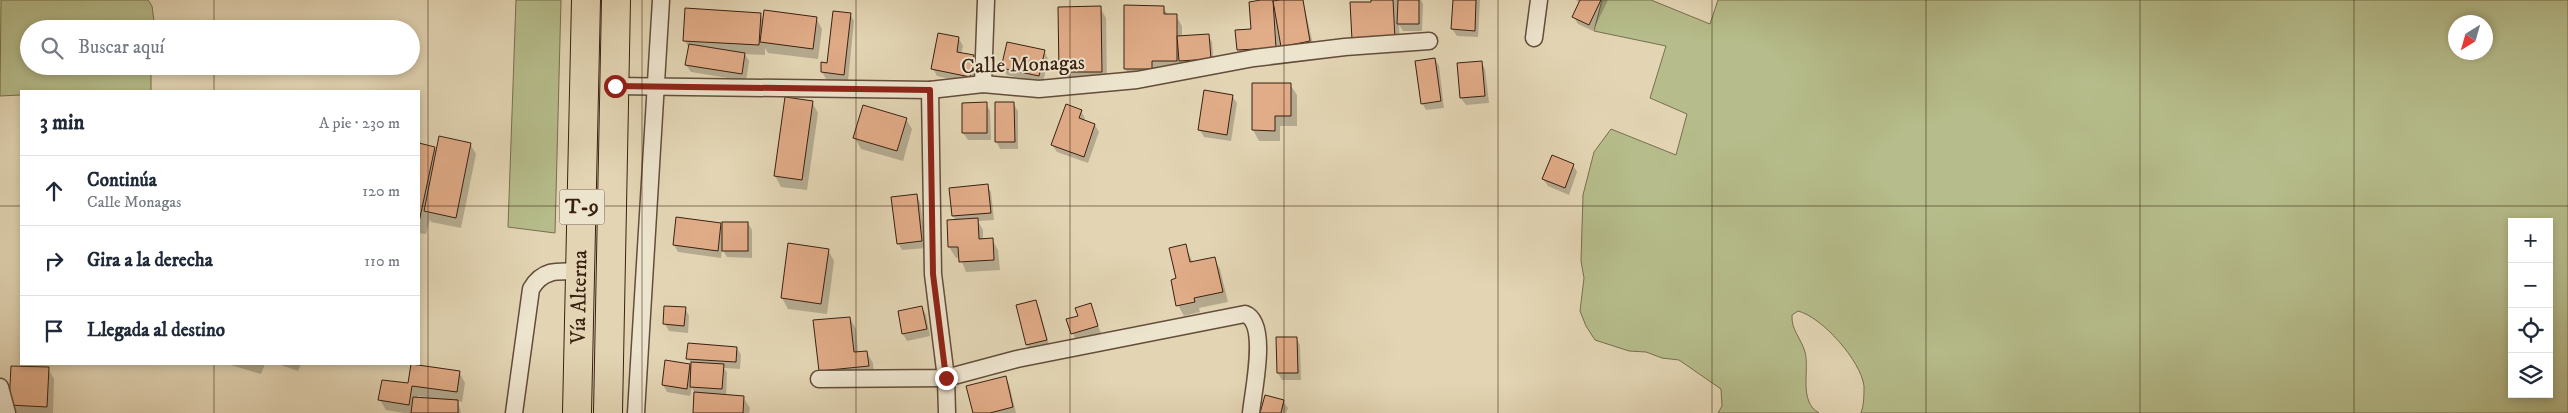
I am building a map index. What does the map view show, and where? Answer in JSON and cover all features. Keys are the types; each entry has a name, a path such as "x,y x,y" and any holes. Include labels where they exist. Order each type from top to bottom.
{"highway":[{"name":"Vía Alterna","path":"577,413 586,0"},
{"name":"Vía Alterna","path":"608,413 616,0"}],"street":[{"path":"636,413 660,0"},
{"path":"983,84 986,0"},
{"path":"1534,38 1539,0"},
{"name":"Calle Monagas","path":"615,86 930,90 983,84 1039,89 1137,80 1254,58 1429,41"},
{"path":"930,90 933,274 946,378 947,413"},
{"path":"514,413 531,289 539,278 552,271 581,272"},
{"path":"819,379 946,378 1017,359 1245,314 1256,324 1258,342 1251,413"},
{"path":"0,387 7,413"}],"green space":[{"path":"1,0 148,0 152,6 154,20 20,20 20,75 151,75 151,90 20,90 20,95 0,96"},
{"path":"516,0 561,0 555,233 508,227"},
{"path":"1602,0 1651,0 1710,24 1718,0 2568,0 2568,413 1861,413 1864,386 1856,365 1839,341 1829,331 1808,315 1798,311 1792,315 1792,320 1805,352 1807,393 1813,408 1819,413 1718,413 1722,406 1721,389 1679,360 1662,358 1646,352 1629,351 1595,340 1586,326 1580,311 1584,278 1581,261 1583,195 1594,152 1611,129 1676,155 1687,114 1650,98 1666,46 1594,31"}],"building":[{"path":"1273,0 1276,48 1237,50 1235,30 1251,29 1249,2"},
{"path":"1303,0 1310,41 1281,47 1273,1"},
{"path":"1371,0 1393,0 1395,39 1352,40 1350,2 1371,2"},
{"path":"1398,0 1419,0 1419,24 1397,24"},
{"path":"1453,0 1476,0 1475,31 1451,29"},
{"path":"1580,0 1601,0 1589,25 1572,17"},
{"path":"1124,5 1164,6 1164,14 1177,14 1177,61 1152,61 1152,69 1124,69"},
{"path":"1101,6 1102,72 1059,72 1058,7"},
{"path":"685,8 761,13 759,45 683,41"},
{"path":"764,10 817,17 813,49 760,42"},
{"path":"833,11 851,13 844,75 821,72 821,62 827,63"},
{"path":"938,33 959,37 957,52 974,55 970,77 931,69"},
{"path":"1209,34 1211,59 1179,61 1177,36"},
{"path":"1007,42 1045,50 1039,76 1001,68"},
{"path":"689,44 745,53 742,74 685,65"},
{"path":"1435,58 1441,101 1421,104 1415,61"},
{"path":"1482,61 1485,96 1460,98 1457,63"},
{"path":"1252,83 1291,83 1291,116 1275,116 1275,131 1252,130"},
{"path":"1204,90 1233,95 1227,135 1198,130"},
{"path":"785,97 813,101 802,180 774,176"},
{"path":"987,102 987,133 962,133 962,103"},
{"path":"995,102 1014,102 1015,142 995,142"},
{"path":"1066,104 1082,110 1079,118 1095,124 1084,157 1051,145"},
{"path":"863,105 907,118 897,151 853,138"},
{"path":"439,136 471,143 456,218 424,211"},
{"path":"420,143 435,147 420,217"},
{"path":"1552,155 1574,164 1565,188 1542,179"},
{"path":"988,184 991,213 952,216 949,188"},
{"path":"917,194 922,241 897,244 891,197"},
{"path":"676,217 721,223 718,251 673,245"},
{"path":"978,218 979,239 993,238 994,260 959,262 958,247 948,247 947,220"},
{"path":"722,222 748,222 748,251 722,251"},
{"path":"788,243 829,249 821,304 781,298"},
{"path":"1186,244 1190,262 1215,257 1223,292 1194,298 1195,302 1176,306 1171,280 1176,278 1169,248"},
{"path":"1036,300 1047,340 1026,345 1016,305"},
{"path":"1091,303 1098,326 1071,334 1066,319 1078,316 1075,308"},
{"path":"664,306 686,307 684,326 663,324"},
{"path":"922,306 927,329 902,334 898,311"},
{"path":"850,317 854,352 867,351 869,366 819,371 813,320"},
{"path":"1276,337 1297,337 1298,373 1277,373"},
{"path":"688,343 737,347 736,362 686,359"},
{"path":"665,360 690,364 687,389 662,385"},
{"path":"691,362 724,364 722,389 690,387"},
{"path":"411,365 460,371 457,392 412,386 409,405 378,400 382,380 408,383"},
{"path":"11,366 49,367 47,407 9,405"},
{"path":"1006,376 1013,407 990,413 973,413 966,386"},
{"path":"694,392 744,396 743,413 693,413"},
{"path":"1265,395 1284,400 1281,413 1260,413"},
{"path":"413,397 458,400 458,413 411,413"}],"route":[{"path":"615,86 930,90 933,181 933,274 946,378"}]}
